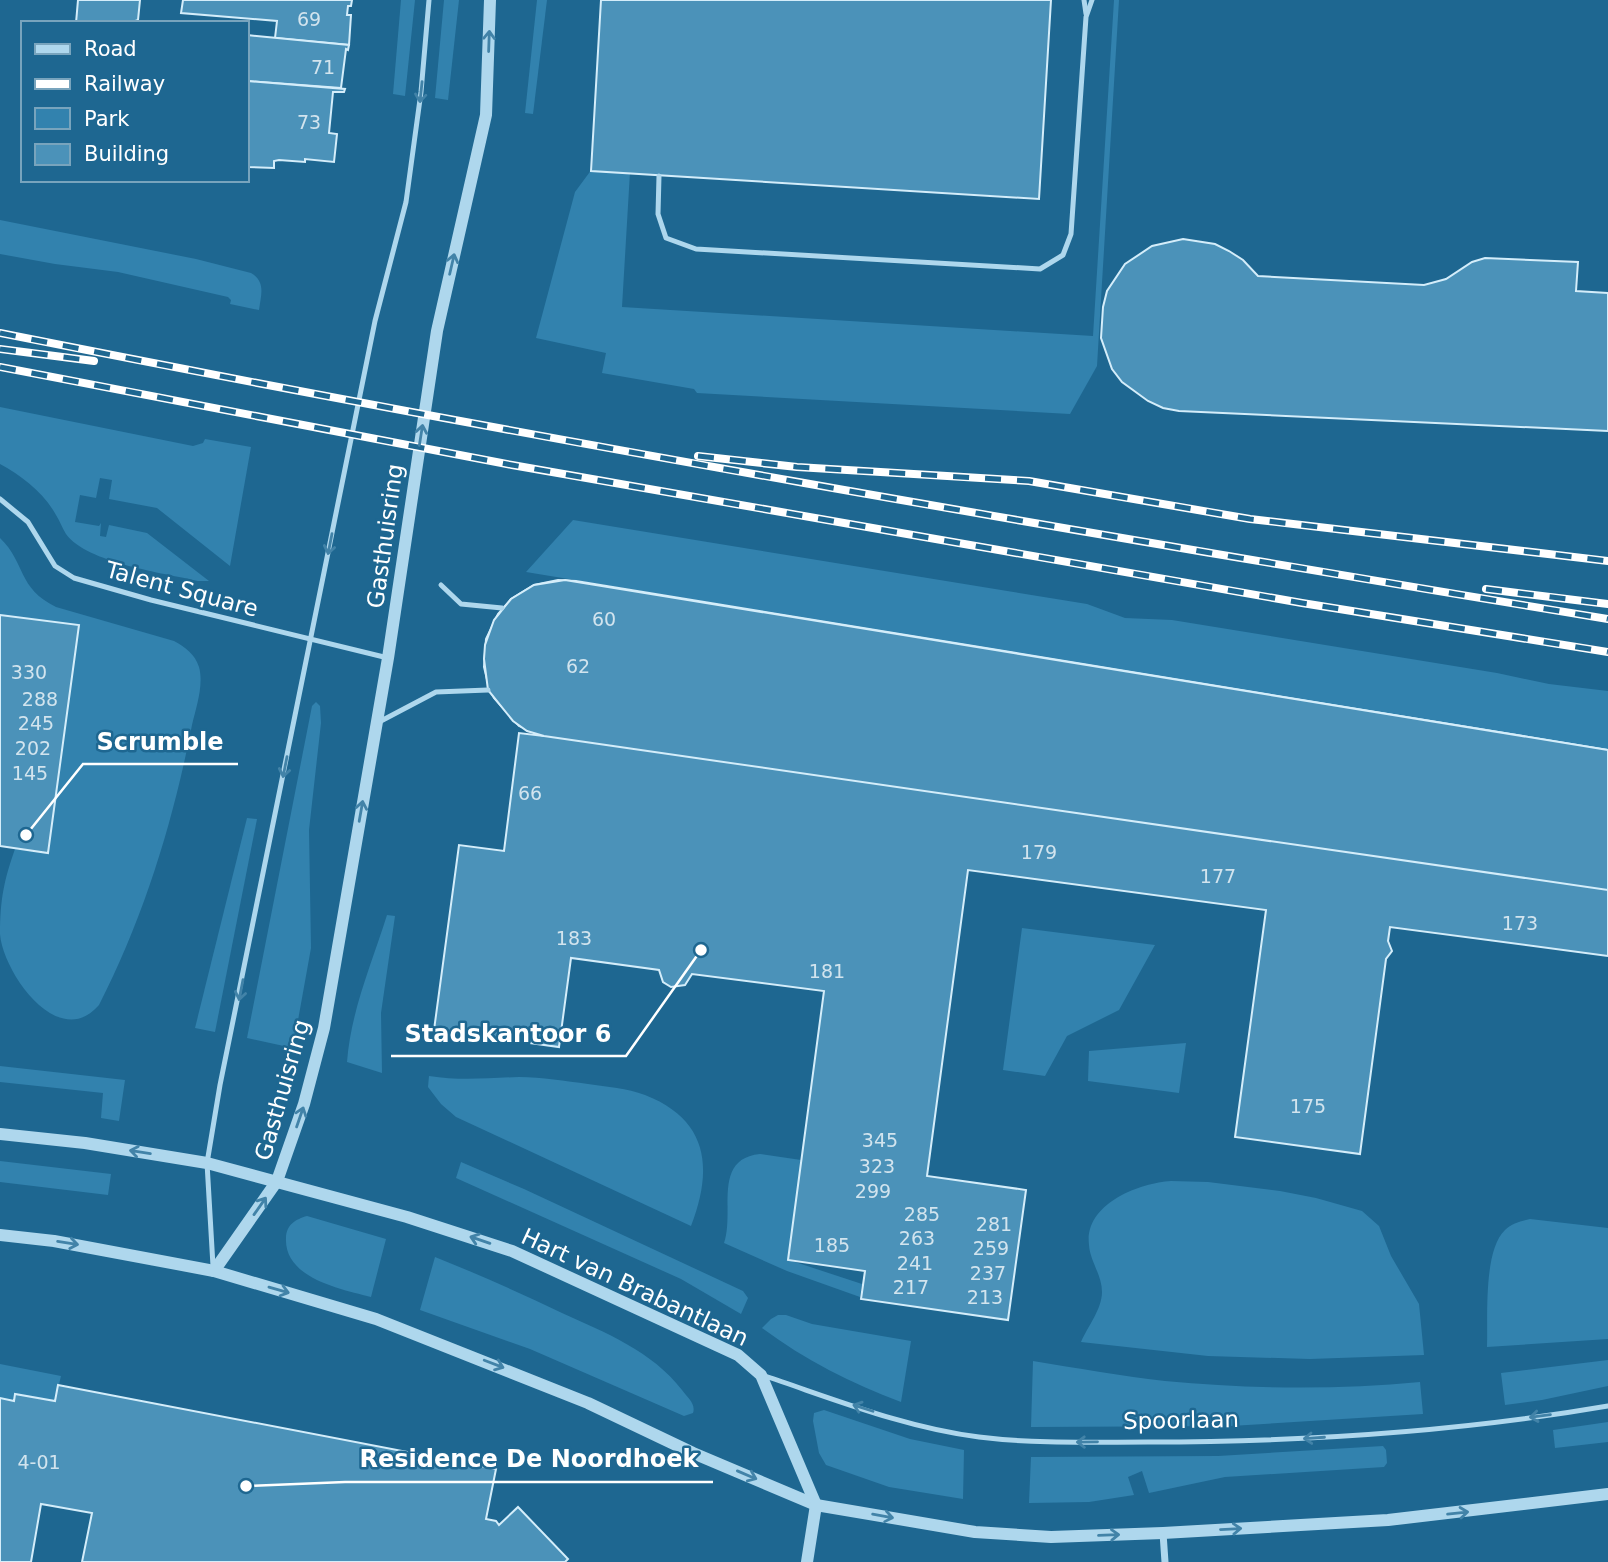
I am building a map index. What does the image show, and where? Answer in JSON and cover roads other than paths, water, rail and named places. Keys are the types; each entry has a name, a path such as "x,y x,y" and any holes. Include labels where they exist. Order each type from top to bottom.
{"street":[{"name":"Gasthuisring","path":"214,1271 277,1181 304,1104 324,1028 388,657 437,331 486,115 491,0"},
{"name":"Hart van Brabantlaan","path":"0,1134 85,1143 207,1163 407,1217 512,1251 738,1355 761,1375 816,1505"},
{"path":"0,1235 78,1245 214,1271 376,1319 588,1403 693,1453 816,1505 975,1532 1051,1537 1388,1520 1608,1494"},
{"path":"807,1562 816,1505"},
{"path":"1163,1533 1165,1562"}],"lane":[{"path":"214,1271 207,1163 220,1085 374,321 406,202 420,104 429,0"},
{"path":"659,176 658,214 666,238 696,249 1040,269 1063,255 1071,234 1086,17 1084,0"},
{"path":"1086,17 1091,0"},
{"name":"Talent Square","path":"0,499 27,522 55,566 74,578 152,600 388,657"},
{"path":"441,585 461,604 502,608"},
{"path":"376,723 436,692 488,690"},
{"name":"Spoorlaan","path":"761,1375 920,1425 976,1437 1045,1443 1307,1439 1470,1425 1608,1406"}],"railway":[{"path":"0,333 803,483 1608,619"},
{"path":"0,349 94,361"},
{"path":"0,367 512,465 1302,603 1608,652"},
{"path":"698,456 797,467 1029,481 1250,519 1608,561"},
{"path":"1486,589 1608,604"}],"place":[{"name":"Scrumble","path":"26,835"},
{"name":"Stadskantoor 6","path":"701,950"},
{"name":"Residence De Noordhoek","path":"246,1486"}]}
